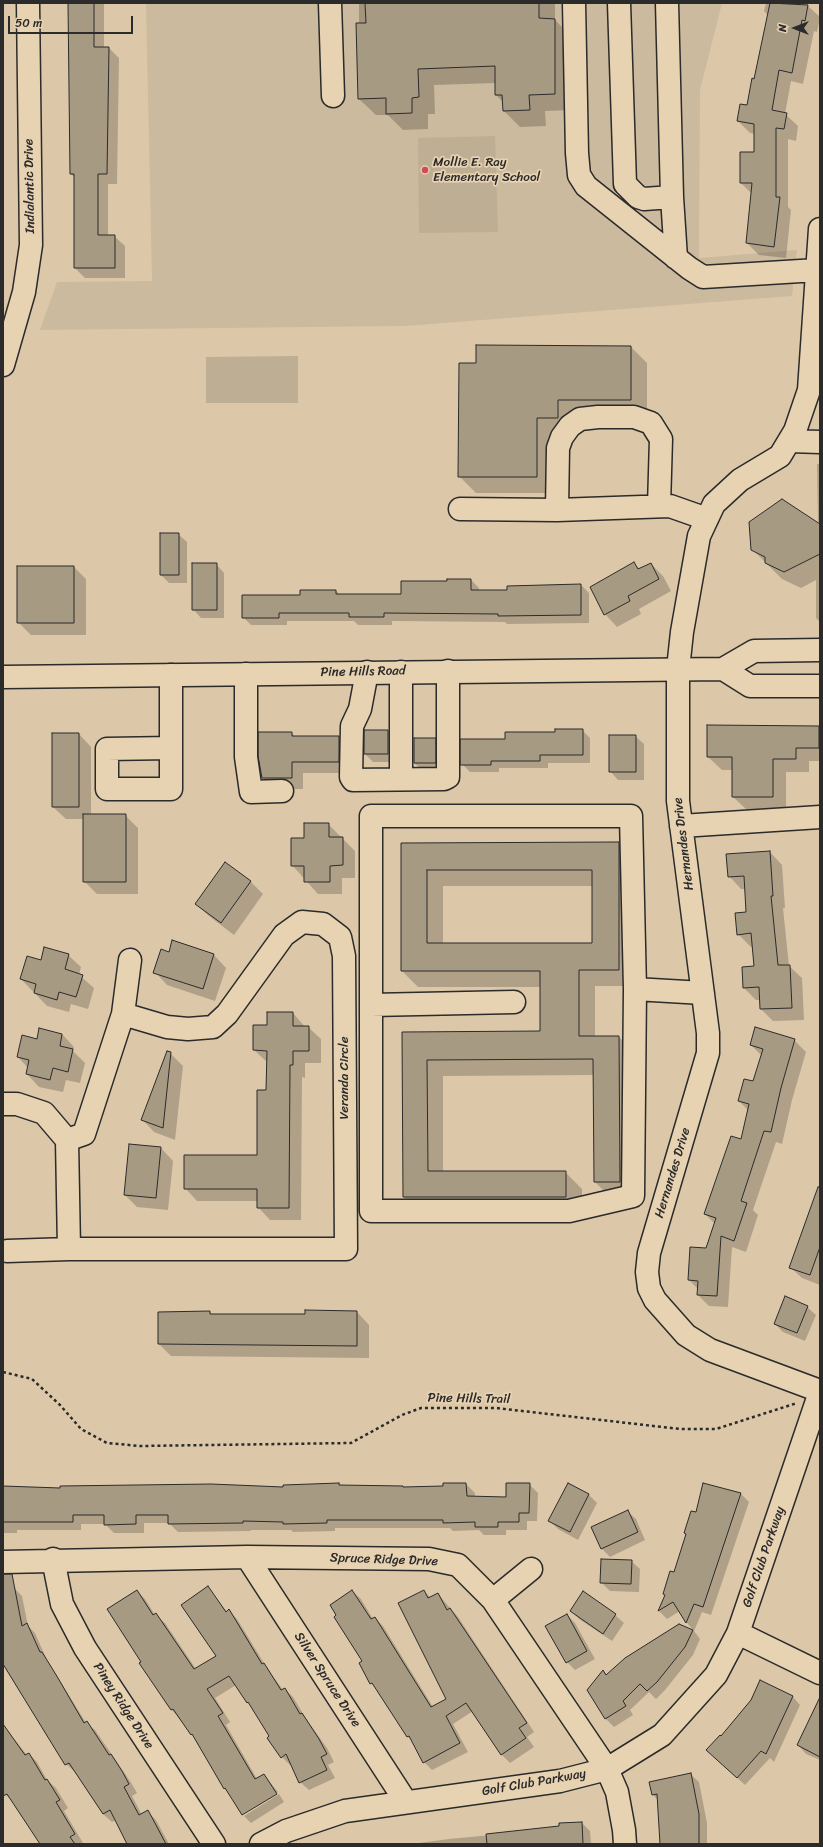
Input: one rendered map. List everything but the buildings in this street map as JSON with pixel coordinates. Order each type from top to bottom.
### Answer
[{"type":"street","name":"Indialantic Drive","points":[[3,365],[24,292],[31,245],[28,3]]},
{"type":"street","points":[[330,3],[333,96]]},
{"type":"street","points":[[574,3],[579,175],[592,191],[676,258],[703,277],[817,270]]},
{"type":"street","points":[[619,3],[625,184],[638,197],[644,199],[672,197]]},
{"type":"street","points":[[667,3],[672,197],[676,258]]},
{"type":"street","name":"Hernandes Drive","points":[[820,229],[809,390],[795,431],[780,456],[740,480],[714,504],[699,536],[682,632],[678,669],[678,801],[708,1033],[708,1053],[649,1253],[647,1272],[649,1288],[655,1300],[686,1335],[710,1350],[820,1392]]},
{"type":"street","points":[[557,510],[558,448],[562,437],[570,426],[580,419],[598,417],[634,417],[650,423],[661,439],[659,506]]},
{"type":"street","points":[[789,441],[820,442]]},
{"type":"street","points":[[460,509],[557,510],[670,506],[707,519]]},
{"type":"street","name":"Pine Hills Road","points":[[3,677],[723,668],[754,650],[820,650]]},
{"type":"street","points":[[723,668],[750,686],[820,686]]},
{"type":"street","points":[[367,672],[360,708],[352,726],[350,777],[353,780],[444,779],[448,777],[448,671]]},
{"type":"street","points":[[401,672],[401,779]]},
{"type":"street","points":[[246,674],[246,758],[251,792],[282,791]]},
{"type":"street","points":[[171,675],[171,748],[171,789],[106,789],[106,749],[171,748]]},
{"type":"street","points":[[371,816],[631,816],[635,989],[633,1196],[569,1211],[371,1211],[371,816]]},
{"type":"street","points":[[681,826],[820,818]]},
{"type":"street","name":"Veranda Circle","points":[[69,1249],[346,1249],[344,956],[340,937],[323,924],[302,922],[284,935],[227,1014],[213,1027],[188,1029],[167,1027],[123,1014]]},
{"type":"street","points":[[67,1140],[84,1134],[123,1014],[130,960]]},
{"type":"street","points":[[635,989],[703,993]]},
{"type":"street","points":[[371,1005],[514,1002]]},
{"type":"street","points":[[3,1104],[17,1104],[44,1113],[67,1140],[69,1249],[7,1251]]},
{"type":"street","name":"Golf Club Parkway","points":[[261,1844],[286,1831],[345,1811],[560,1781],[608,1769],[662,1735],[716,1675],[738,1633],[820,1392]]},
{"type":"street","name":"Spruce Ridge Drive","points":[[3,1562],[53,1559],[247,1557],[429,1559],[458,1565],[493,1600],[608,1769],[617,1792],[625,1844]]},
{"type":"street","name":"Silver Spruce Drive","points":[[247,1557],[406,1802]]},
{"type":"street","name":"Piney Ridge Drive","points":[[53,1559],[62,1604],[85,1648],[214,1844]]},
{"type":"street","points":[[493,1600],[531,1569]]},
{"type":"street","points":[[738,1633],[820,1673]]},
{"type":"path","name":"Pine Hills Trail","points":[[3,1372],[32,1379],[60,1405],[81,1429],[107,1443],[140,1446],[351,1443],[402,1415],[421,1408],[496,1408],[680,1429],[716,1429],[796,1403]]},
{"type":"shaded area","name":"Mollie E. Ray Elementary School","points":[[146,3],[722,3],[700,90],[699,258],[797,250],[792,296],[405,326],[40,330],[57,282],[152,281]]},
{"type":"shaded area","points":[[495,136],[498,232],[419,233],[418,138]]},
{"type":"shaded area","points":[[298,356],[298,403],[206,403],[206,357]]},
{"type":"place","name":"Mollie E. Ray Elementary School","points":[[425,170]]}]
